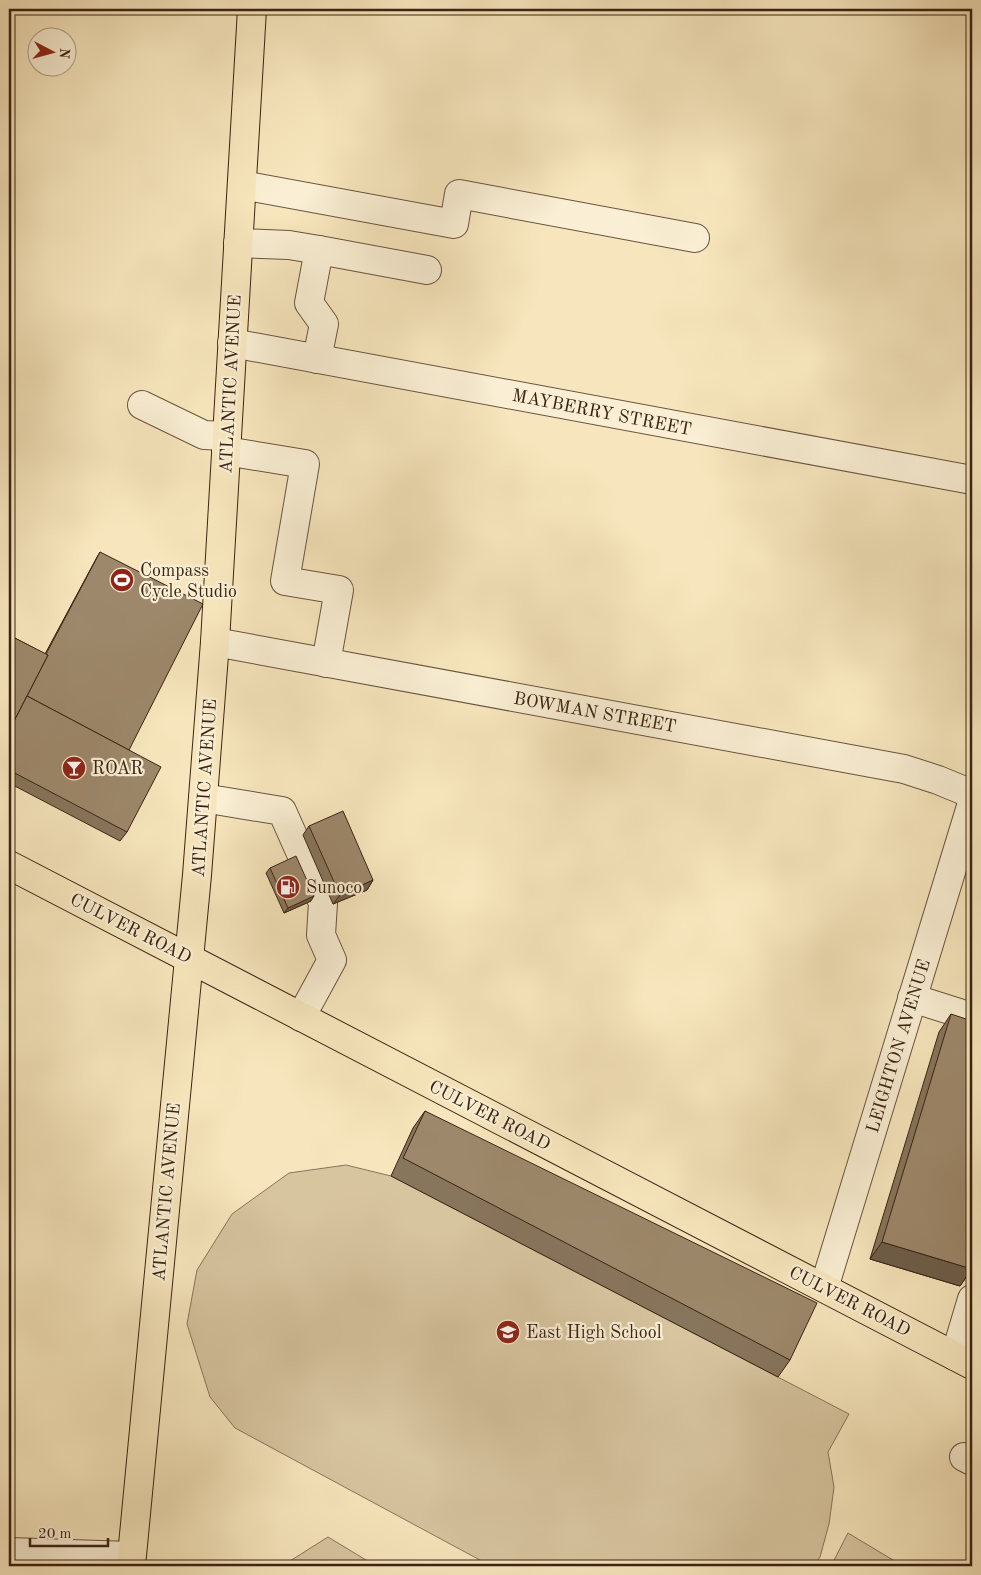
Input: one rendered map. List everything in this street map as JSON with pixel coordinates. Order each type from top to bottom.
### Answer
[{"type":"main road","name":"ATLANTIC AVENUE","points":[[131,1561],[179,1048],[190,958],[203,798],[215,642],[252,9]]},
{"type":"main road","name":"CULVER ROAD","points":[[9,865],[964,1360]]},
{"type":"street","points":[[242,185],[454,224],[460,194],[696,238]]},
{"type":"street","points":[[238,243],[289,245],[428,270]]},
{"type":"street","points":[[317,359],[324,324],[309,303],[319,250]]},
{"type":"street","name":"MAYBERRY STREET","points":[[232,343],[972,480]]},
{"type":"street","points":[[142,405],[204,435],[226,443],[305,464],[285,581],[339,590],[326,663]]},
{"type":"street","name":"BOWMAN STREET","points":[[215,642],[904,769],[972,794]]},
{"type":"street","points":[[203,798],[282,811],[322,903],[320,935],[332,960],[301,1017]]},
{"type":"street","name":"LEIGHTON AVENUE","points":[[824,1288],[972,803]]},
{"type":"street","points":[[912,998],[972,1017]]},
{"type":"street","points":[[964,1360],[972,1299]]},
{"type":"street","points":[[9,1552],[131,1561]]},
{"type":"shaded area","name":"East High School","points":[[346,1165],[391,1176],[849,1414],[828,1452],[834,1487],[829,1524],[820,1557],[814,1566],[491,1566],[235,1428],[210,1397],[187,1324],[197,1270],[232,1214],[289,1173]]},
{"type":"shaded area","points":[[848,1533],[903,1566],[831,1566]]},
{"type":"shaded area","points":[[328,1537],[376,1566],[282,1566]]},
{"type":"building","points":[[100,552],[203,604],[129,750],[27,696],[48,655],[46,654]]},
{"type":"building","points":[[9,635],[48,655],[9,731]]},
{"type":"building","name":"ROAR","points":[[27,696],[161,767],[127,832],[9,770],[9,731]]},
{"type":"building","points":[[343,811],[373,880],[340,895],[309,826]]},
{"type":"building","points":[[296,856],[314,896],[288,908],[270,868]]},
{"type":"building","points":[[951,1014],[972,1021],[972,1269],[882,1242]]},
{"type":"building","points":[[425,1111],[817,1303],[790,1360],[403,1158]]},
{"type":"place","name":"Compass Cycle Studio","points":[[122,580]]},
{"type":"place","name":"ROAR","points":[[74,768]]},
{"type":"place","name":"Sunoco","points":[[288,887]]},
{"type":"place","name":"East High School","points":[[508,1332]]}]
